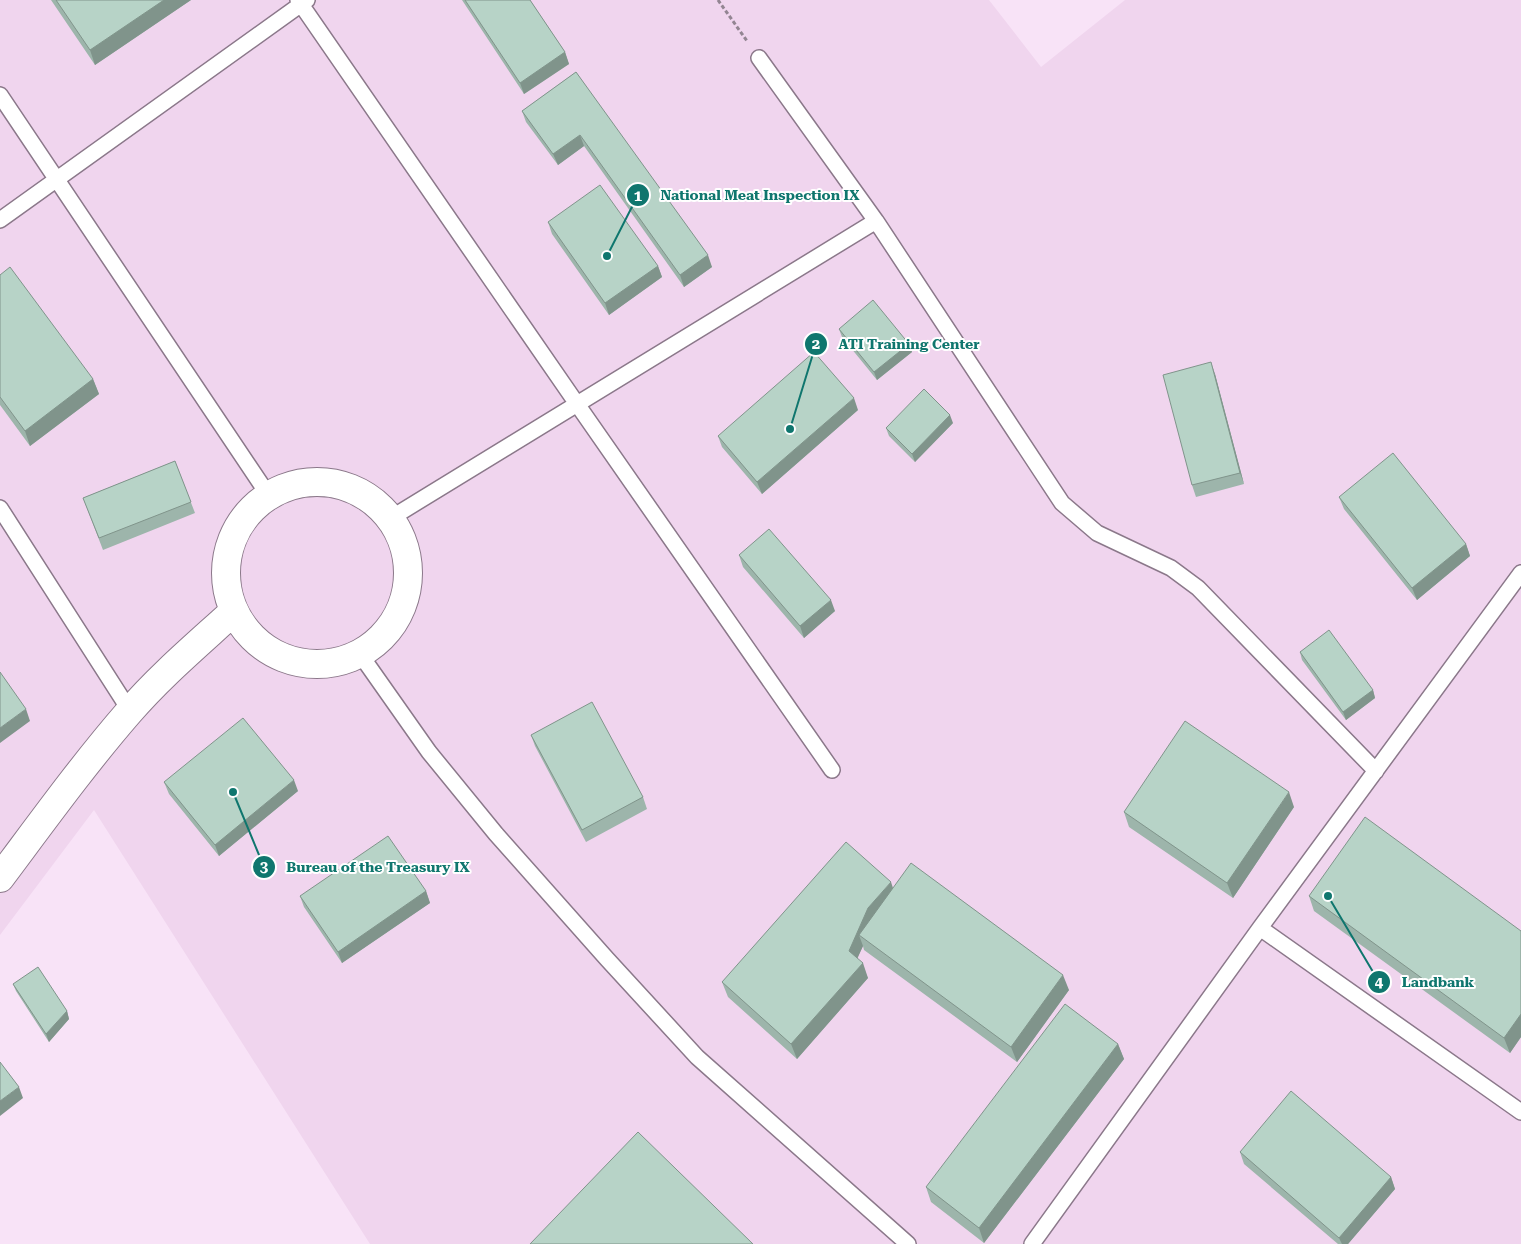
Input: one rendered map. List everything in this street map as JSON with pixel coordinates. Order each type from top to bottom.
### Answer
[{"type":"street","points":[[300,483],[334,483],[366,495],[391,518],[405,546],[408,578],[402,608],[385,634],[360,654],[332,664],[302,663],[274,654],[251,636],[234,611],[227,586],[227,560],[234,535],[248,513],[269,496],[300,483]]},
{"type":"street","points":[[0,878],[70,784],[130,711],[182,658],[234,611]]},
{"type":"lane","points":[[0,220],[302,2],[577,404],[832,770]]},
{"type":"lane","points":[[759,58],[876,221],[1062,503],[1097,533],[1171,568],[1198,588],[1376,771]]},
{"type":"lane","points":[[0,95],[269,496]]},
{"type":"lane","points":[[391,518],[876,221]]},
{"type":"lane","points":[[0,508],[130,711]]},
{"type":"lane","points":[[1032,1244],[1260,928],[1521,573]]},
{"type":"lane","points":[[360,654],[429,752],[496,834],[697,1058],[908,1244]]},
{"type":"lane","points":[[1260,928],[1521,1112]]},
{"type":"path","points":[[718,0],[759,58]]},
{"type":"shaded area","points":[[0,0],[989,0],[1041,67],[1125,0],[1521,0],[1521,1244],[370,1244],[94,810],[0,935]]},
{"type":"building","points":[[56,0],[164,0],[90,50]]},
{"type":"building","points":[[465,0],[530,0],[565,52],[520,83]]},
{"type":"building","points":[[576,72],[708,255],[680,275],[580,135],[553,154],[522,111]]},
{"type":"building","points":[[600,185],[658,266],[605,303],[548,222]]},
{"type":"building","points":[[10,267],[93,379],[25,431],[0,397],[0,275]]},
{"type":"building","points":[[873,300],[909,344],[874,372],[839,329]]},
{"type":"building","points":[[814,352],[854,398],[757,482],[718,436]]},
{"type":"building","points":[[1211,362],[1240,473],[1192,485],[1163,375]]},
{"type":"building","points":[[924,389],[950,415],[912,454],[886,428]]},
{"type":"building","points":[[1393,453],[1466,544],[1412,588],[1339,497]]},
{"type":"building","points":[[175,461],[191,502],[99,538],[83,498]]},
{"type":"building","points":[[769,529],[831,600],[800,626],[739,555]]},
{"type":"building","points":[[1329,630],[1373,690],[1343,712],[1300,652]]},
{"type":"building","points":[[0,672],[26,709],[0,728]]},
{"type":"building","points":[[592,702],[643,797],[582,830],[531,735]]},
{"type":"building","points":[[243,718],[294,780],[215,845],[164,782]]},
{"type":"building","points":[[1185,721],[1289,792],[1227,883],[1124,812]]},
{"type":"building","points":[[1365,817],[1521,931],[1521,1014],[1504,1038],[1309,896]]},
{"type":"building","points":[[388,836],[426,891],[338,952],[300,896]]},
{"type":"building","points":[[846,842],[891,882],[868,908],[849,951],[863,963],[791,1044],[722,982]]},
{"type":"building","points":[[911,863],[1063,975],[1011,1047],[859,935]]},
{"type":"building","points":[[38,967],[67,1011],[46,1034],[13,984]]},
{"type":"building","points":[[1065,1004],[1118,1044],[979,1228],[926,1187]]},
{"type":"building","points":[[0,1062],[19,1087],[0,1101]]},
{"type":"building","points":[[1291,1091],[1391,1177],[1339,1238],[1240,1152]]},
{"type":"building","points":[[638,1132],[753,1244],[530,1244]]},
{"type":"place","name":"National Meat Inspection IX","points":[[607,256]]},
{"type":"place","name":"ATI Training Center","points":[[790,429]]},
{"type":"place","name":"Bureau of the Treasury IX","points":[[233,792]]},
{"type":"place","name":"Landbank","points":[[1328,896]]}]
